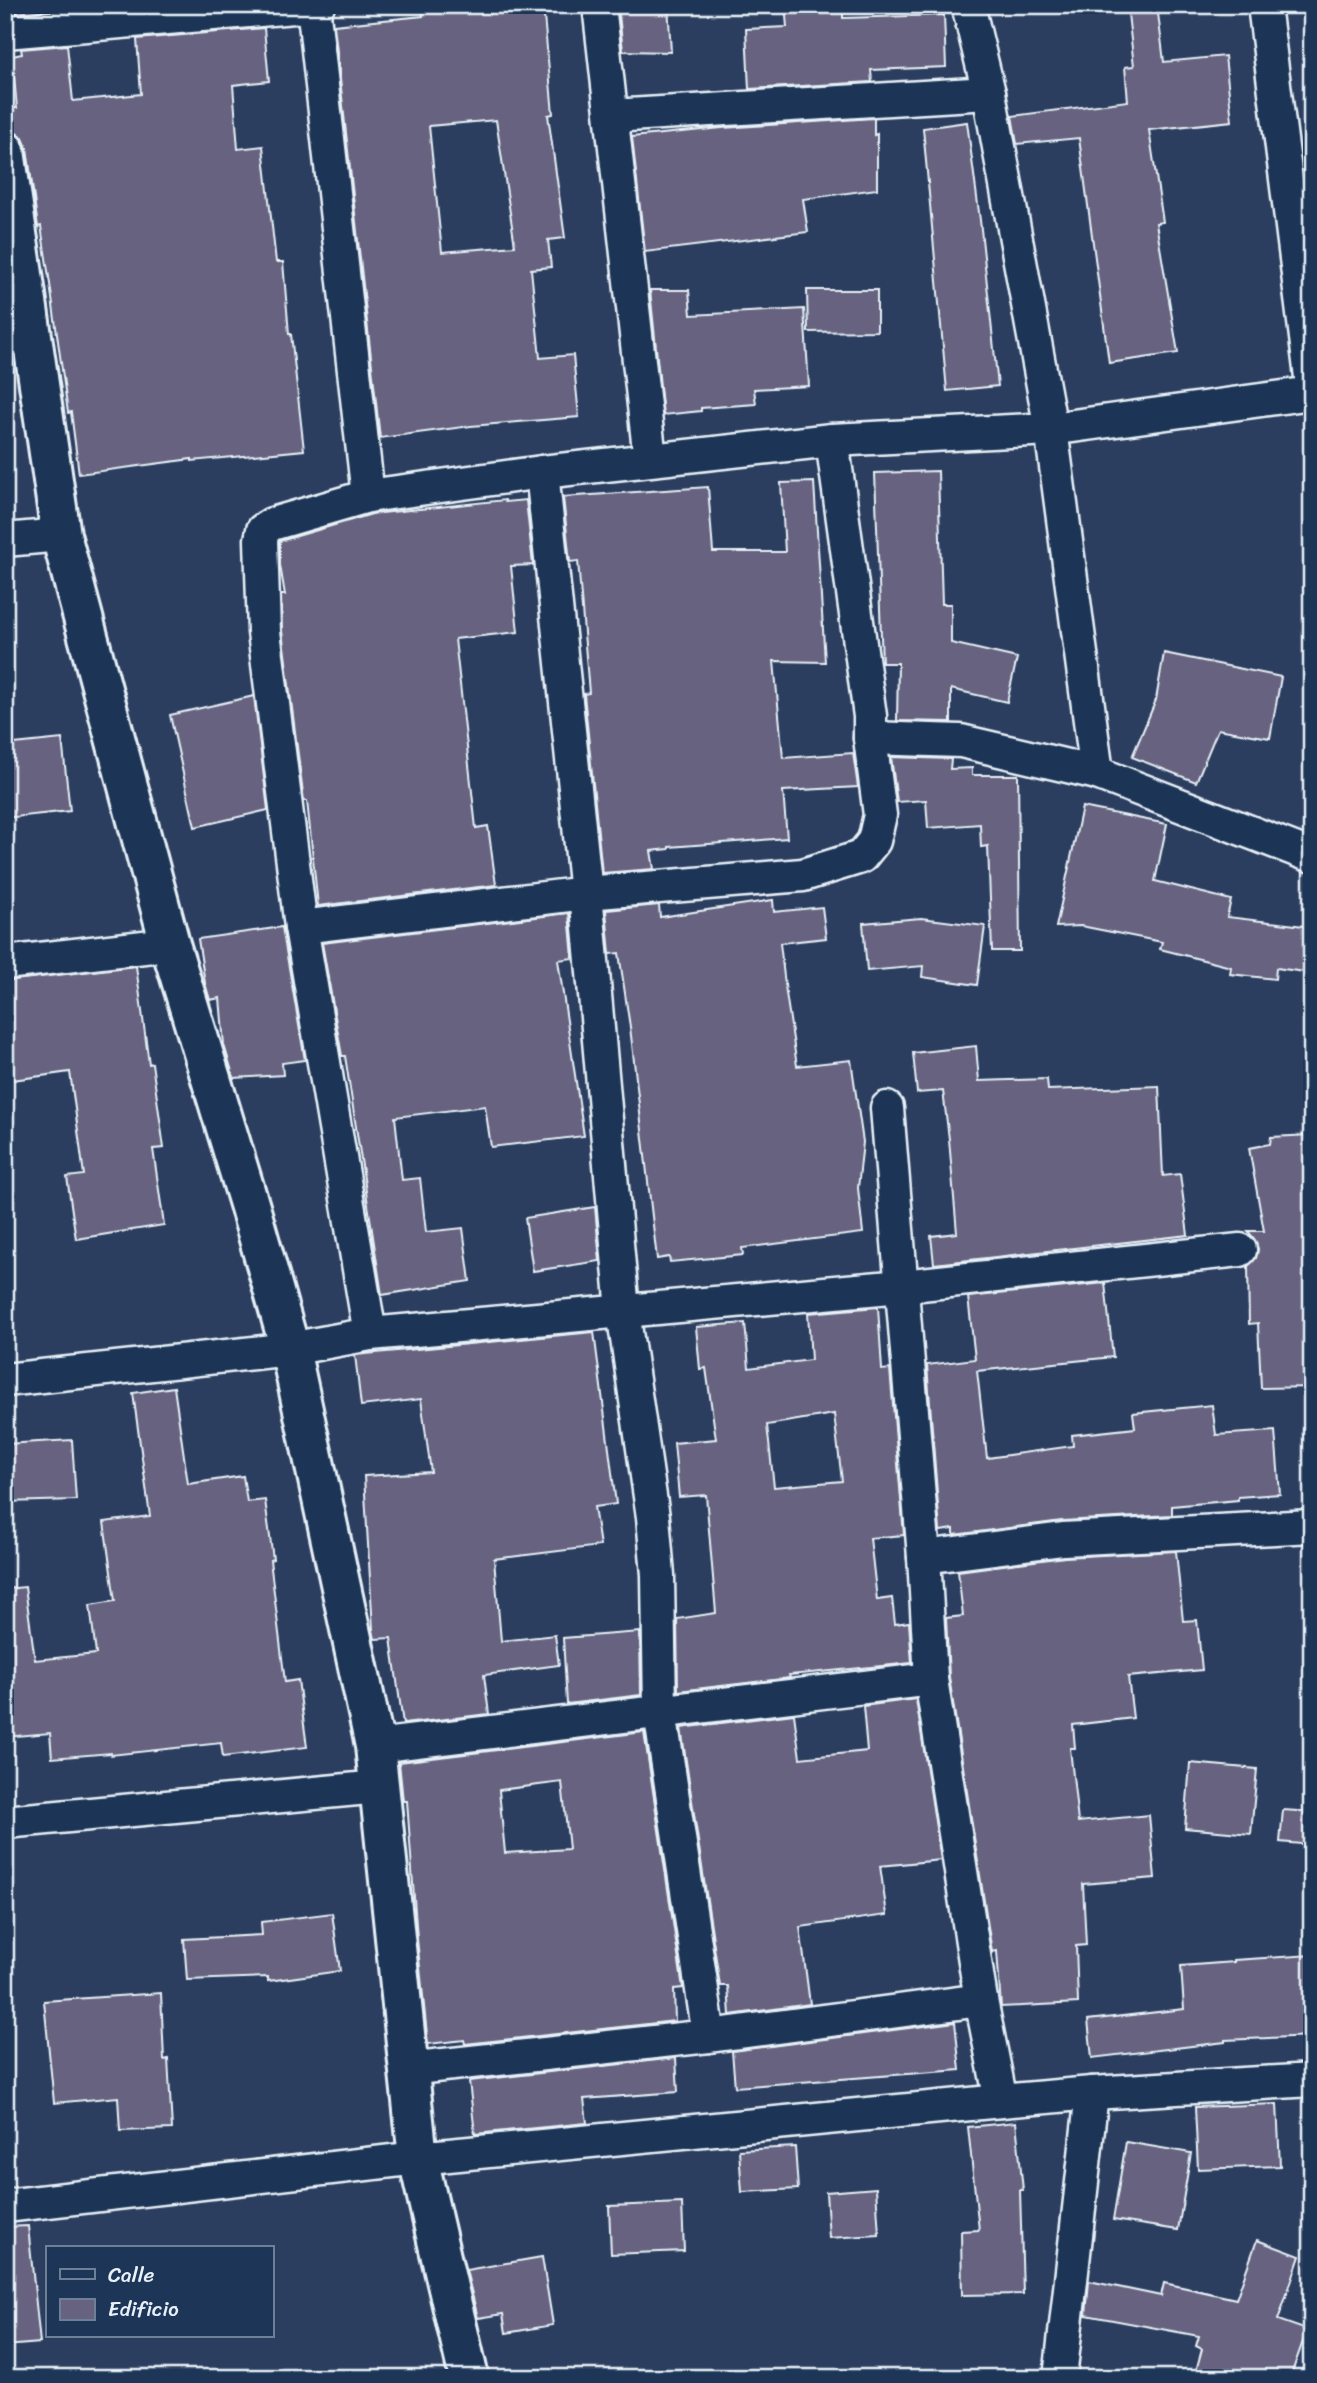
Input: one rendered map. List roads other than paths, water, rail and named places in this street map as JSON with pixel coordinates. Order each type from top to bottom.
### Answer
[{"type":"street","points":[[5,32],[315,5],[368,496]]},
{"type":"street","points":[[600,5],[650,458]]},
{"type":"street","points":[[968,5],[989,93],[1051,429],[1097,773]]},
{"type":"street","points":[[1264,5],[1312,384]]},
{"type":"street","points":[[612,116],[989,93]]},
{"type":"street","points":[[5,151],[61,535],[170,944],[290,1349],[375,1746],[418,2158],[469,2378]]},
{"type":"street","points":[[370,1334],[301,927],[264,632],[263,530],[272,524],[368,496],[542,472],[832,440],[1051,429],[1312,393]]},
{"type":"street","points":[[301,927],[586,893],[803,875],[862,857],[874,841],[880,815],[870,738],[870,716],[832,440]]},
{"type":"street","points":[[542,472],[586,893],[623,1311],[659,1575],[660,1712],[709,2036]]},
{"type":"street","points":[[5,540],[61,535]]},
{"type":"street","points":[[870,738],[961,741],[1097,773],[1312,856]]},
{"type":"street","points":[[5,963],[170,944]]},
{"type":"street","points":[[887,1108],[924,1557],[931,1679],[981,2000],[1002,2101]]},
{"type":"street","points":[[5,1380],[290,1349],[370,1334],[902,1286],[1240,1250]]},
{"type":"street","points":[[924,1557],[1063,1539],[1312,1526]]},
{"type":"street","points":[[375,1746],[931,1679]]},
{"type":"street","points":[[5,1822],[379,1787]]},
{"type":"street","points":[[407,2069],[709,2036],[981,2000]]},
{"type":"street","points":[[5,2206],[418,2158],[1002,2101],[1312,2080]]},
{"type":"street","points":[[1060,2378],[1092,2093]]}]
